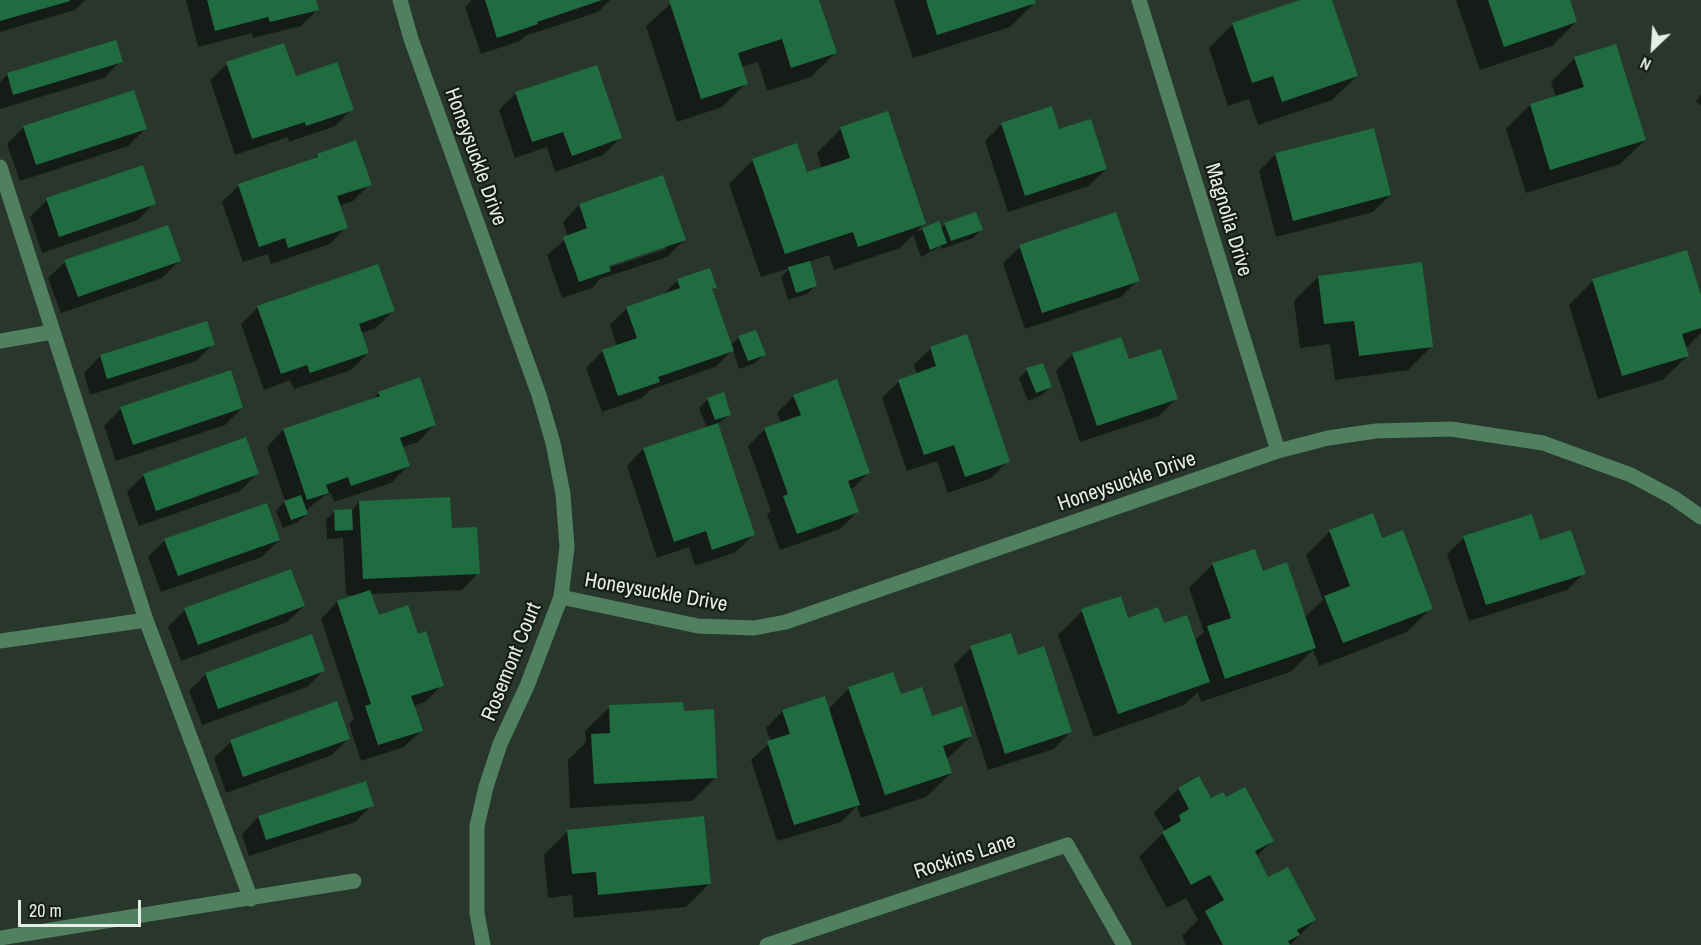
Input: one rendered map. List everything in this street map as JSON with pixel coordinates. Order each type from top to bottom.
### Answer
[{"type":"street","name":"Honeysuckle Drive","points":[[400,0],[411,39],[539,395]]},
{"type":"street","name":"Magnolia Drive","points":[[1139,0],[1278,451]]},
{"type":"street","points":[[0,167],[146,620],[251,899]]},
{"type":"street","points":[[0,341],[52,332]]},
{"type":"street","name":"Rosemont Court","points":[[483,945],[477,913],[477,826],[486,787],[500,744],[527,686],[561,597],[567,547],[563,494],[553,443],[539,395]]},
{"type":"street","name":"Honeysuckle Drive","points":[[561,597],[698,626],[754,628],[786,622],[1278,451],[1328,438],[1376,431],[1451,429],[1496,434],[1543,443],[1632,475],[1674,498],[1701,517]]},
{"type":"street","points":[[0,641],[146,620]]},
{"type":"street","name":"Rockins Lane","points":[[766,945],[1067,845],[1124,945]]},
{"type":"street","points":[[0,938],[354,881]]},
{"type":"building","points":[[0,0],[70,0],[70,1],[0,21]]},
{"type":"building","points":[[207,0],[316,0],[319,10],[270,22],[268,17],[215,31]]},
{"type":"building","points":[[485,0],[602,0],[497,38]]},
{"type":"building","points":[[669,0],[819,0],[837,53],[791,68],[782,39],[738,53],[748,84],[701,99]]},
{"type":"building","points":[[926,0],[1035,0],[1036,3],[937,35]]},
{"type":"building","points":[[1300,0],[1332,0],[1358,76],[1282,102],[1273,76],[1252,83],[1232,23]]},
{"type":"building","points":[[1488,0],[1570,0],[1577,22],[1504,47]]},
{"type":"building","points":[[116,40],[123,62],[13,95],[7,73]]},
{"type":"building","points":[[284,43],[296,76],[337,62],[354,110],[306,126],[305,122],[252,139],[226,62]]},
{"type":"building","points":[[1616,44],[1646,140],[1550,170],[1530,104],[1584,87],[1574,57]]},
{"type":"building","points":[[597,65],[622,138],[572,156],[563,132],[532,142],[515,92]]},
{"type":"building","points":[[134,90],[147,129],[36,165],[23,126]]},
{"type":"building","points":[[1052,106],[1059,129],[1091,119],[1107,169],[1025,196],[1001,123]]},
{"type":"building","points":[[888,111],[926,224],[858,247],[853,232],[785,254],[752,159],[797,143],[807,172],[850,158],[840,127]]},
{"type":"building","points":[[1374,128],[1391,195],[1293,221],[1275,153]]},
{"type":"building","points":[[356,140],[372,185],[337,196],[348,228],[288,248],[285,238],[259,247],[238,184],[318,157],[317,154]]},
{"type":"building","points":[[143,165],[156,204],[59,237],[46,198]]},
{"type":"building","points":[[663,175],[686,240],[609,266],[611,271],[579,282],[563,237],[587,228],[579,204]]},
{"type":"building","points":[[976,212],[983,230],[951,241],[944,223]]},
{"type":"building","points":[[1116,212],[1140,281],[1042,313],[1019,245]]},
{"type":"building","points":[[939,221],[947,243],[930,250],[922,228]]},
{"type":"building","points":[[168,225],[181,261],[78,297],[64,260]]},
{"type":"building","points":[[1687,250],[1701,295],[1701,328],[1682,334],[1689,356],[1622,376],[1592,279]]},
{"type":"building","points":[[810,261],[817,286],[796,293],[788,267]]},
{"type":"building","points":[[1422,262],[1433,347],[1359,356],[1354,321],[1324,324],[1318,276]]},
{"type":"building","points":[[378,264],[395,311],[359,324],[369,353],[310,373],[307,365],[281,374],[257,306]]},
{"type":"building","points":[[710,268],[717,288],[712,289],[734,351],[658,377],[660,382],[618,396],[602,350],[637,338],[626,307],[680,288],[677,279]]},
{"type":"building","points":[[207,321],[215,345],[107,379],[100,355]]},
{"type":"building","points":[[756,330],[766,355],[748,361],[738,336]]},
{"type":"building","points":[[967,334],[1010,462],[965,477],[954,445],[924,455],[898,380],[936,366],[930,347]]},
{"type":"building","points":[[1121,337],[1129,359],[1161,349],[1178,399],[1097,426],[1072,353]]},
{"type":"building","points":[[1043,363],[1052,387],[1036,393],[1026,368]]},
{"type":"building","points":[[231,370],[243,408],[133,445],[120,407]]},
{"type":"building","points":[[420,377],[436,425],[400,438],[410,466],[351,486],[348,477],[326,485],[329,493],[307,500],[283,429],[380,396],[378,392]]},
{"type":"building","points":[[837,379],[870,473],[848,481],[859,512],[797,534],[783,496],[788,494],[764,428],[801,415],[793,395]]},
{"type":"building","points":[[724,392],[731,415],[715,420],[707,398]]},
{"type":"building","points":[[718,423],[755,535],[712,550],[706,531],[674,542],[643,448]]},
{"type":"building","points":[[246,437],[259,474],[156,511],[143,474]]},
{"type":"building","points":[[301,495],[308,514],[291,520],[284,501]]},
{"type":"building","points":[[450,497],[452,528],[477,527],[480,574],[363,579],[359,501]]},
{"type":"building","points":[[267,503],[280,540],[178,576],[164,539]]},
{"type":"building","points":[[352,509],[353,530],[335,531],[334,510]]},
{"type":"building","points":[[1373,513],[1382,538],[1403,530],[1433,609],[1343,643],[1324,596],[1350,586],[1329,530]]},
{"type":"building","points":[[1532,514],[1540,540],[1571,530],[1586,574],[1486,605],[1463,536]]},
{"type":"building","points":[[1255,549],[1263,571],[1287,562],[1316,648],[1225,679],[1207,626],[1231,618],[1212,563]]},
{"type":"building","points":[[291,569],[305,606],[198,645],[184,608]]},
{"type":"building","points":[[370,590],[379,615],[408,605],[418,634],[426,631],[444,686],[411,696],[423,731],[378,745],[365,706],[371,704],[337,601]]},
{"type":"building","points":[[1121,596],[1128,618],[1158,607],[1164,623],[1187,615],[1210,682],[1118,714],[1081,609]]},
{"type":"building","points":[[1011,633],[1018,655],[1044,646],[1072,732],[1005,754],[970,646]]},
{"type":"building","points":[[312,634],[325,671],[218,709],[205,673]]},
{"type":"building","points":[[893,672],[901,694],[922,687],[932,716],[962,706],[972,736],[943,746],[952,773],[885,795],[848,687]]},
{"type":"building","points":[[825,696],[860,805],[794,825],[767,741],[790,734],[782,710]]},
{"type":"building","points":[[337,701],[350,739],[243,777],[230,740]]},
{"type":"building","points":[[683,702],[684,711],[714,709],[717,778],[594,784],[591,734],[610,733],[609,705]]},
{"type":"building","points":[[1199,776],[1211,798],[1223,792],[1226,797],[1245,787],[1274,841],[1255,851],[1268,877],[1288,867],[1316,920],[1297,930],[1300,935],[1288,941],[1290,945],[1223,945],[1205,911],[1224,900],[1210,875],[1191,885],[1162,832],[1181,821],[1179,815],[1189,809],[1178,788]]},
{"type":"building","points":[[366,781],[374,806],[266,840],[258,816]]},
{"type":"building","points":[[704,816],[711,884],[598,895],[596,872],[572,874],[567,830]]}]
